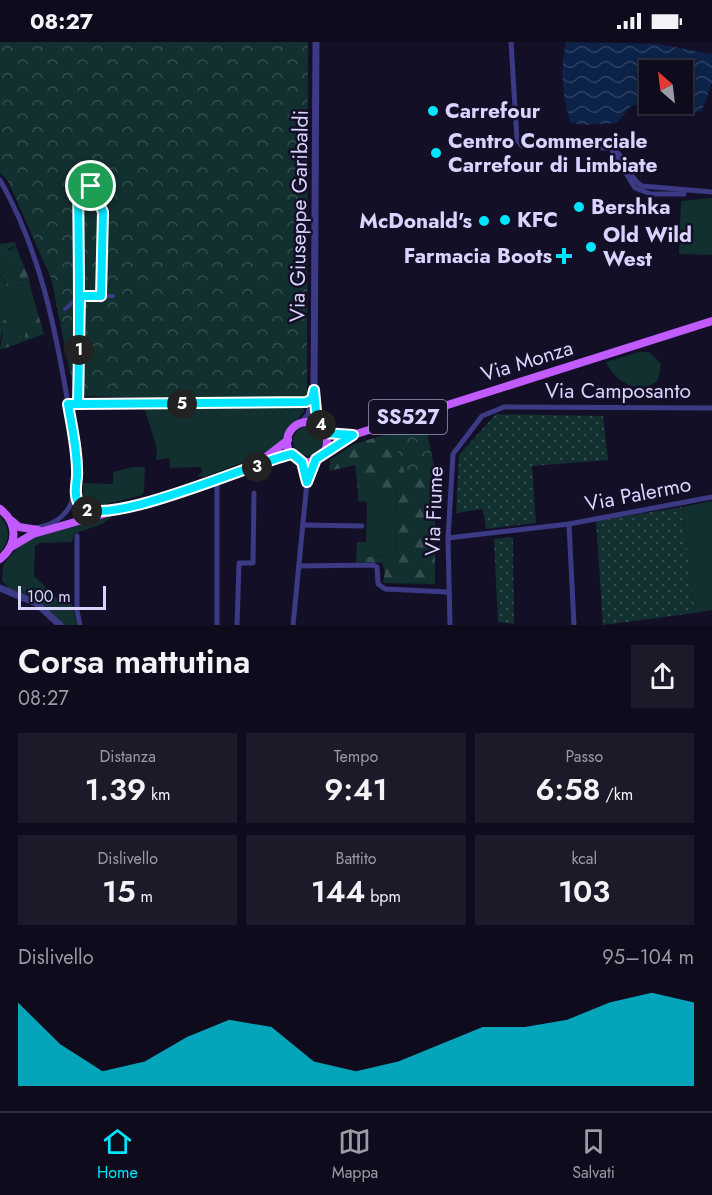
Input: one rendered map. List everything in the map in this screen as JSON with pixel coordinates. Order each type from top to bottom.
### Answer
[{"type":"main road","name":"Via Monza","points":[[324,453],[353,435],[712,321]]},
{"type":"main road","points":[[0,559],[11,547],[27,537],[51,529],[295,457],[308,462],[316,459],[324,453],[327,444],[323,431],[312,423],[300,424],[292,430],[288,440],[269,456],[234,474]]},
{"type":"main road","name":"Via Monza","points":[[323,431],[353,435]]},
{"type":"main road","points":[[288,440],[295,457]]},
{"type":"main road","points":[[0,509],[14,523],[28,529],[51,529]]},
{"type":"main road","points":[[8,516],[14,530],[11,547]]},
{"type":"street","name":"Via Giuseppe Garibaldi","points":[[300,424],[308,414],[314,390],[316,42]]},
{"type":"street","points":[[511,42],[519,144],[526,148],[611,148],[619,154],[639,184],[695,192],[712,192]]},
{"type":"street","points":[[78,177],[80,296],[78,404]]},
{"type":"street","points":[[0,180],[46,290],[68,404],[77,466],[75,491],[69,507],[56,522],[28,529]]},
{"type":"street","points":[[78,186],[91,186],[103,212],[101,298]]},
{"type":"street","points":[[64,309],[80,296],[101,298],[113,296]]},
{"type":"street","name":"Via Giuseppe Garibaldi","points":[[314,390],[323,431]]},
{"type":"street","points":[[68,404],[306,402],[312,399]]},
{"type":"street","name":"Via Camposanto","points":[[489,411],[504,407],[712,408]]},
{"type":"street","name":"Via Fiume","points":[[450,625],[448,538],[453,454],[468,433],[489,411]]},
{"type":"street","points":[[295,457],[304,467],[307,482]]},
{"type":"street","points":[[294,625],[307,482],[316,459]]},
{"type":"street","points":[[216,625],[217,479]]},
{"type":"street","points":[[75,491],[79,505],[89,512],[124,509]]},
{"type":"street","points":[[237,625],[238,564],[253,563],[254,493]]},
{"type":"street","name":"Via Palermo","points":[[448,538],[569,524],[712,496]]},
{"type":"street","name":"Via Palermo","points":[[569,524],[574,625]]},
{"type":"street","points":[[303,525],[362,526]]},
{"type":"street","points":[[76,536],[77,611],[80,625]]},
{"type":"street","points":[[299,566],[373,565],[377,567],[378,584],[385,589],[448,592]]},
{"type":"street","points":[[1,588],[36,603],[58,623]]},
{"type":"green space","points":[[0,42],[308,42],[307,400],[75,396],[51,278],[8,181],[0,173]]},
{"type":"green space","points":[[712,198],[712,255],[679,254],[681,201]]},
{"type":"green space","points":[[15,242],[16,246],[8,249],[15,259],[0,276],[0,244]]},
{"type":"green space","points":[[16,246],[30,285],[7,286],[0,277],[14,259],[6,253]]},
{"type":"green space","points":[[0,277],[7,286],[30,285],[34,300],[30,308],[24,341],[5,320],[0,341]]},
{"type":"green space","points":[[34,300],[44,334],[0,350],[3,332],[1,319],[5,320],[24,341],[30,308]]},
{"type":"green space","points":[[639,352],[649,352],[661,364],[658,380],[644,387],[636,387],[622,381],[615,376],[606,362]]},
{"type":"green space","points":[[144,407],[301,407],[305,410],[278,444],[265,454],[204,477],[197,476],[202,472],[201,467],[170,468],[169,458],[156,460],[157,449]]},
{"type":"green space","points":[[496,414],[603,416],[608,460],[532,466],[536,523],[486,529],[483,509],[456,513],[459,455]]},
{"type":"green space","points":[[425,423],[442,508],[435,511],[435,584],[383,583],[385,572],[382,563],[362,562],[363,557],[395,556],[397,486],[377,494],[358,491],[355,465],[329,471],[330,460],[354,444]]},
{"type":"green space","points":[[425,423],[436,476],[407,480],[392,433]]},
{"type":"green space","points":[[308,426],[314,427],[322,435],[322,447],[314,455],[308,456],[302,455],[294,447],[293,441],[294,435],[302,427]]},
{"type":"green space","points":[[133,467],[145,467],[142,495],[96,507],[85,504],[82,483],[113,484],[113,472]]},
{"type":"green space","points":[[397,486],[395,556],[364,557],[362,562],[356,563],[357,542],[366,542],[367,502],[358,501],[358,491],[377,494]]},
{"type":"green space","points":[[712,501],[712,610],[695,613],[682,507]]},
{"type":"green space","points":[[682,507],[695,613],[603,625],[596,521]]},
{"type":"green space","points":[[0,516],[6,525],[8,534],[4,548],[0,552]]},
{"type":"green space","points":[[113,516],[102,524],[74,534],[72,542],[40,543],[35,546],[34,576],[63,604],[72,604],[77,625],[63,625],[39,600],[9,588],[2,581],[3,565],[18,547],[35,537]]},
{"type":"green space","points":[[513,537],[514,624],[498,622],[494,539]]},
{"type":"water","points":[[566,42],[658,44],[712,54],[712,83],[702,111],[693,112],[693,60],[639,60],[639,104],[631,106],[617,123],[583,125],[570,122],[564,92],[563,62]]},
{"type":"place","name":"Carrefour","points":[[433,111]]},
{"type":"place","name":"Centro Commerciale Carrefour di Limbiate","points":[[436,153]]},
{"type":"place","name":"Bershka","points":[[579,207]]},
{"type":"place","name":"KFC","points":[[505,220]]},
{"type":"place","name":"McDonald's","points":[[484,221]]},
{"type":"place","name":"Old Wild West","points":[[591,247]]},
{"type":"place","name":"Farmacia Boots","points":[[564,256]]},
{"type":"route","points":[[91,186],[78,186],[80,296],[79,360],[78,404],[68,404],[77,466],[75,491],[79,505],[86,511],[94,513],[124,509],[257,467],[288,454],[292,454],[302,462],[307,482],[316,459],[353,435],[325,433],[316,411],[314,390],[309,402],[78,404],[80,296],[101,296],[103,212],[93,196],[91,186]]}]
